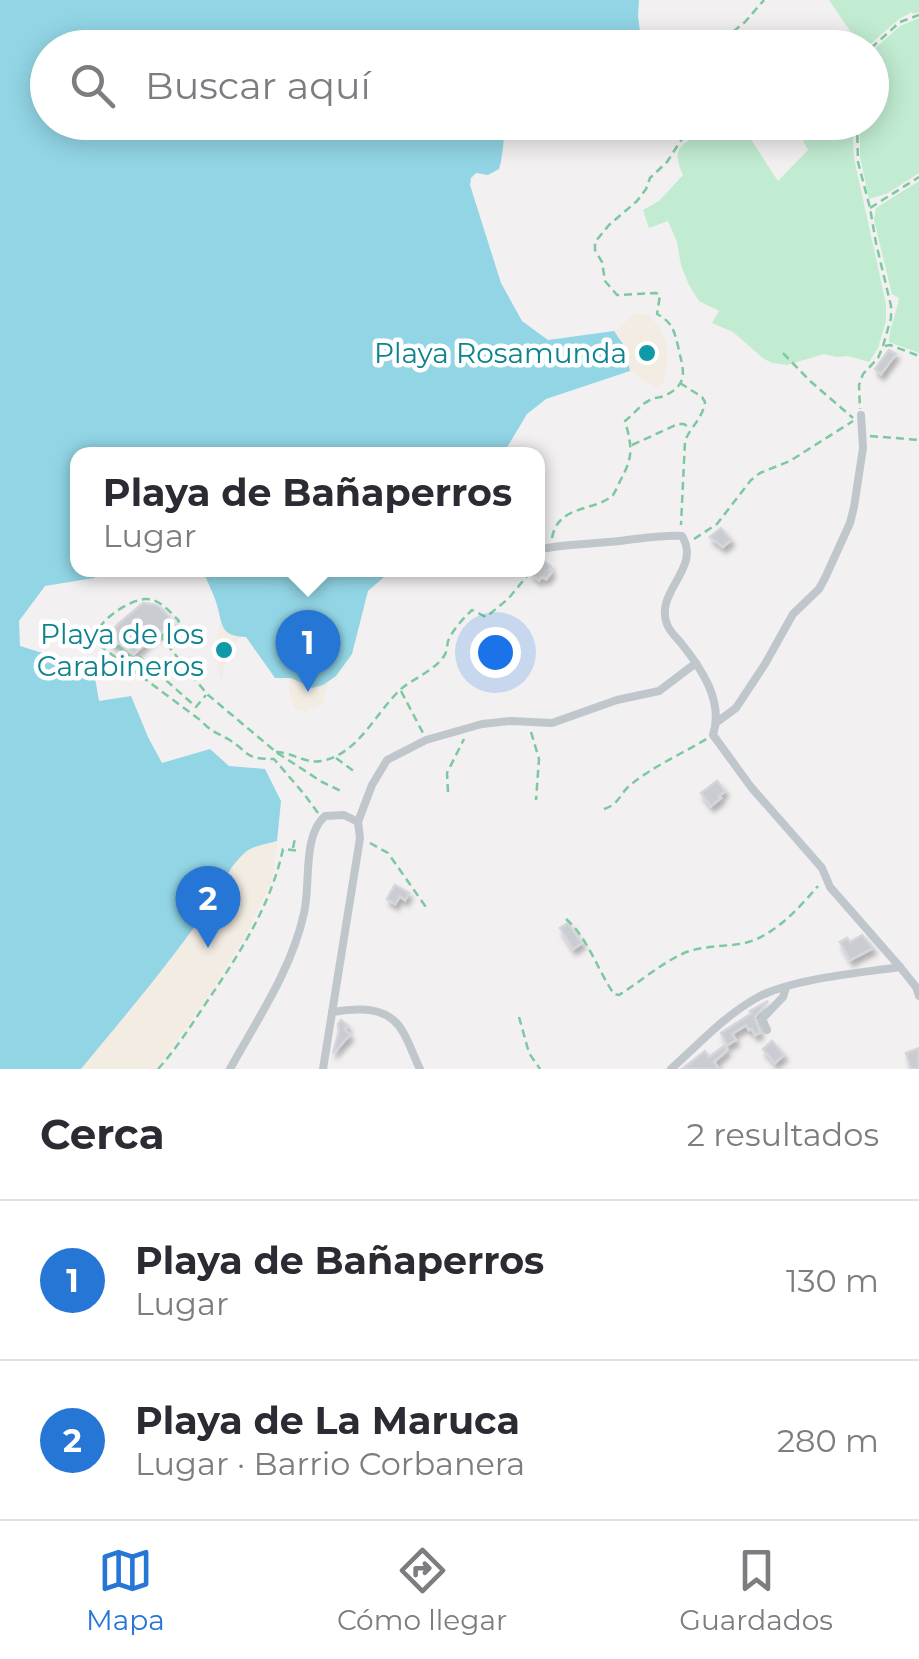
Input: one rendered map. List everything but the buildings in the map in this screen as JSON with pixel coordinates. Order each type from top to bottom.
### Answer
[{"type":"street","points":[[718,722],[736,708],[766,664],[792,614],[826,578],[850,523],[860,472],[863,436],[859,420]]},
{"type":"street","points":[[547,548],[644,536],[684,540],[687,561],[665,604],[664,615],[667,628],[696,664],[712,693],[718,722],[714,735],[751,787],[822,868],[830,887],[918,990]]},
{"type":"street","points":[[322,1069],[360,838],[358,822],[387,760],[426,740],[466,728],[511,720],[552,723],[658,691],[696,664]]},
{"type":"street","points":[[230,1069],[297,937],[304,914],[313,830],[325,816],[344,814],[358,822]]},
{"type":"street","points":[[671,1069],[720,1023],[758,997],[786,988],[900,967]]},
{"type":"street","points":[[767,1030],[762,1019],[783,997],[786,988]]},
{"type":"street","points":[[332,1012],[361,1007],[390,1018],[402,1030],[420,1069]]},
{"type":"street","points":[[684,1057],[692,1069]]},
{"type":"path","points":[[735,30],[764,0]]},
{"type":"path","points":[[889,32],[900,22],[919,15]]},
{"type":"path","points":[[545,551],[554,528],[570,513],[614,494],[632,456],[624,421],[651,399],[677,389],[680,383],[685,366],[673,326],[657,314],[660,296],[617,296],[605,280],[595,242],[608,225],[636,202],[681,140]]},
{"type":"path","points":[[857,140],[858,162],[891,306],[883,346],[859,386],[859,420]]},
{"type":"path","points":[[870,208],[919,177]]},
{"type":"path","points":[[883,346],[919,356]]},
{"type":"path","points":[[783,353],[810,382],[859,420]]},
{"type":"path","points":[[680,383],[706,402],[685,440],[684,540],[712,529],[760,473],[790,461],[859,420]]},
{"type":"path","points":[[631,445],[678,424],[690,429]]},
{"type":"path","points":[[863,436],[919,440]]},
{"type":"path","points":[[276,752],[311,762],[325,761],[354,743],[400,690],[445,655],[449,638],[472,610],[486,617],[508,600],[526,577]]},
{"type":"path","points":[[320,820],[314,806],[274,759],[252,759],[99,645],[104,622],[138,600],[164,606],[179,621],[161,637],[207,694],[276,752],[344,792]]},
{"type":"path","points":[[117,646],[136,662],[140,658],[196,708],[207,694]]},
{"type":"path","points":[[400,690],[426,740]]},
{"type":"path","points":[[448,792],[447,773],[466,728]]},
{"type":"path","points":[[604,809],[613,806],[643,776],[714,735]]},
{"type":"path","points":[[534,741],[539,758],[536,800]]},
{"type":"path","points":[[274,759],[276,752]]},
{"type":"path","points":[[334,756],[355,772]]},
{"type":"path","points":[[293,850],[295,838]]},
{"type":"path","points":[[360,838],[388,853],[428,910]]},
{"type":"path","points":[[158,1069],[254,926],[271,891],[282,849],[300,851],[301,845],[311,845]]},
{"type":"path","points":[[566,919],[611,991],[619,995],[685,953],[759,938],[786,918],[826,878]]},
{"type":"path","points":[[519,1016],[529,1053],[540,1069]]},
{"type":"green space","points":[[829,0],[919,0],[919,12],[899,19],[886,30],[849,30]]},
{"type":"green space","points":[[919,18],[919,173],[888,193],[869,199],[860,140],[889,140],[889,36]]},
{"type":"green space","points":[[689,140],[751,140],[778,181],[808,150],[803,140],[853,140],[886,304],[886,321],[869,362],[824,354],[787,365],[764,359],[733,332],[712,323],[719,311],[699,301],[689,285],[668,221],[649,228],[643,210],[659,201],[683,175],[678,152]]},
{"type":"green space","points":[[919,181],[919,353],[889,342],[899,298],[892,294],[874,220],[876,208]]},
{"type":"sand","name":"Playa Rosamunda","points":[[636,313],[649,315],[667,347],[663,383],[654,388],[630,371],[625,347],[614,331]]},
{"type":"sand","name":"Playa de los Carabineros","points":[[220,623],[225,631],[240,637],[225,662],[221,682],[217,652]]},
{"type":"sand","points":[[291,678],[312,688],[328,682],[323,703],[306,712],[297,710],[290,695]]},
{"type":"sand","points":[[277,842],[273,878],[247,933],[164,1059],[154,1069],[81,1069],[177,950],[241,857],[254,847]]},
{"type":"water","points":[[0,0],[639,0],[640,30],[30,30],[30,140],[504,140],[499,169],[488,175],[476,173],[470,185],[501,283],[522,321],[548,340],[614,331],[625,347],[630,371],[546,399],[527,414],[507,447],[70,447],[70,577],[94,577],[45,586],[19,621],[20,646],[72,662],[95,678],[99,701],[131,696],[162,763],[210,749],[229,766],[265,769],[281,801],[277,841],[250,849],[235,863],[177,950],[81,1069],[0,1069]]},
{"type":"water","points":[[206,577],[384,577],[368,591],[352,654],[336,676],[312,688],[291,678],[275,678],[246,637],[227,632]]},
{"type":"place","name":"Playa Rosamunda","points":[[647,353]]},
{"type":"place","name":"Playa de los Carabineros","points":[[224,650]]},
{"type":"place","name":"Playa de Bañaperros","points":[[308,692]]},
{"type":"place","name":"Playa de La Maruca","points":[[208,948]]}]
